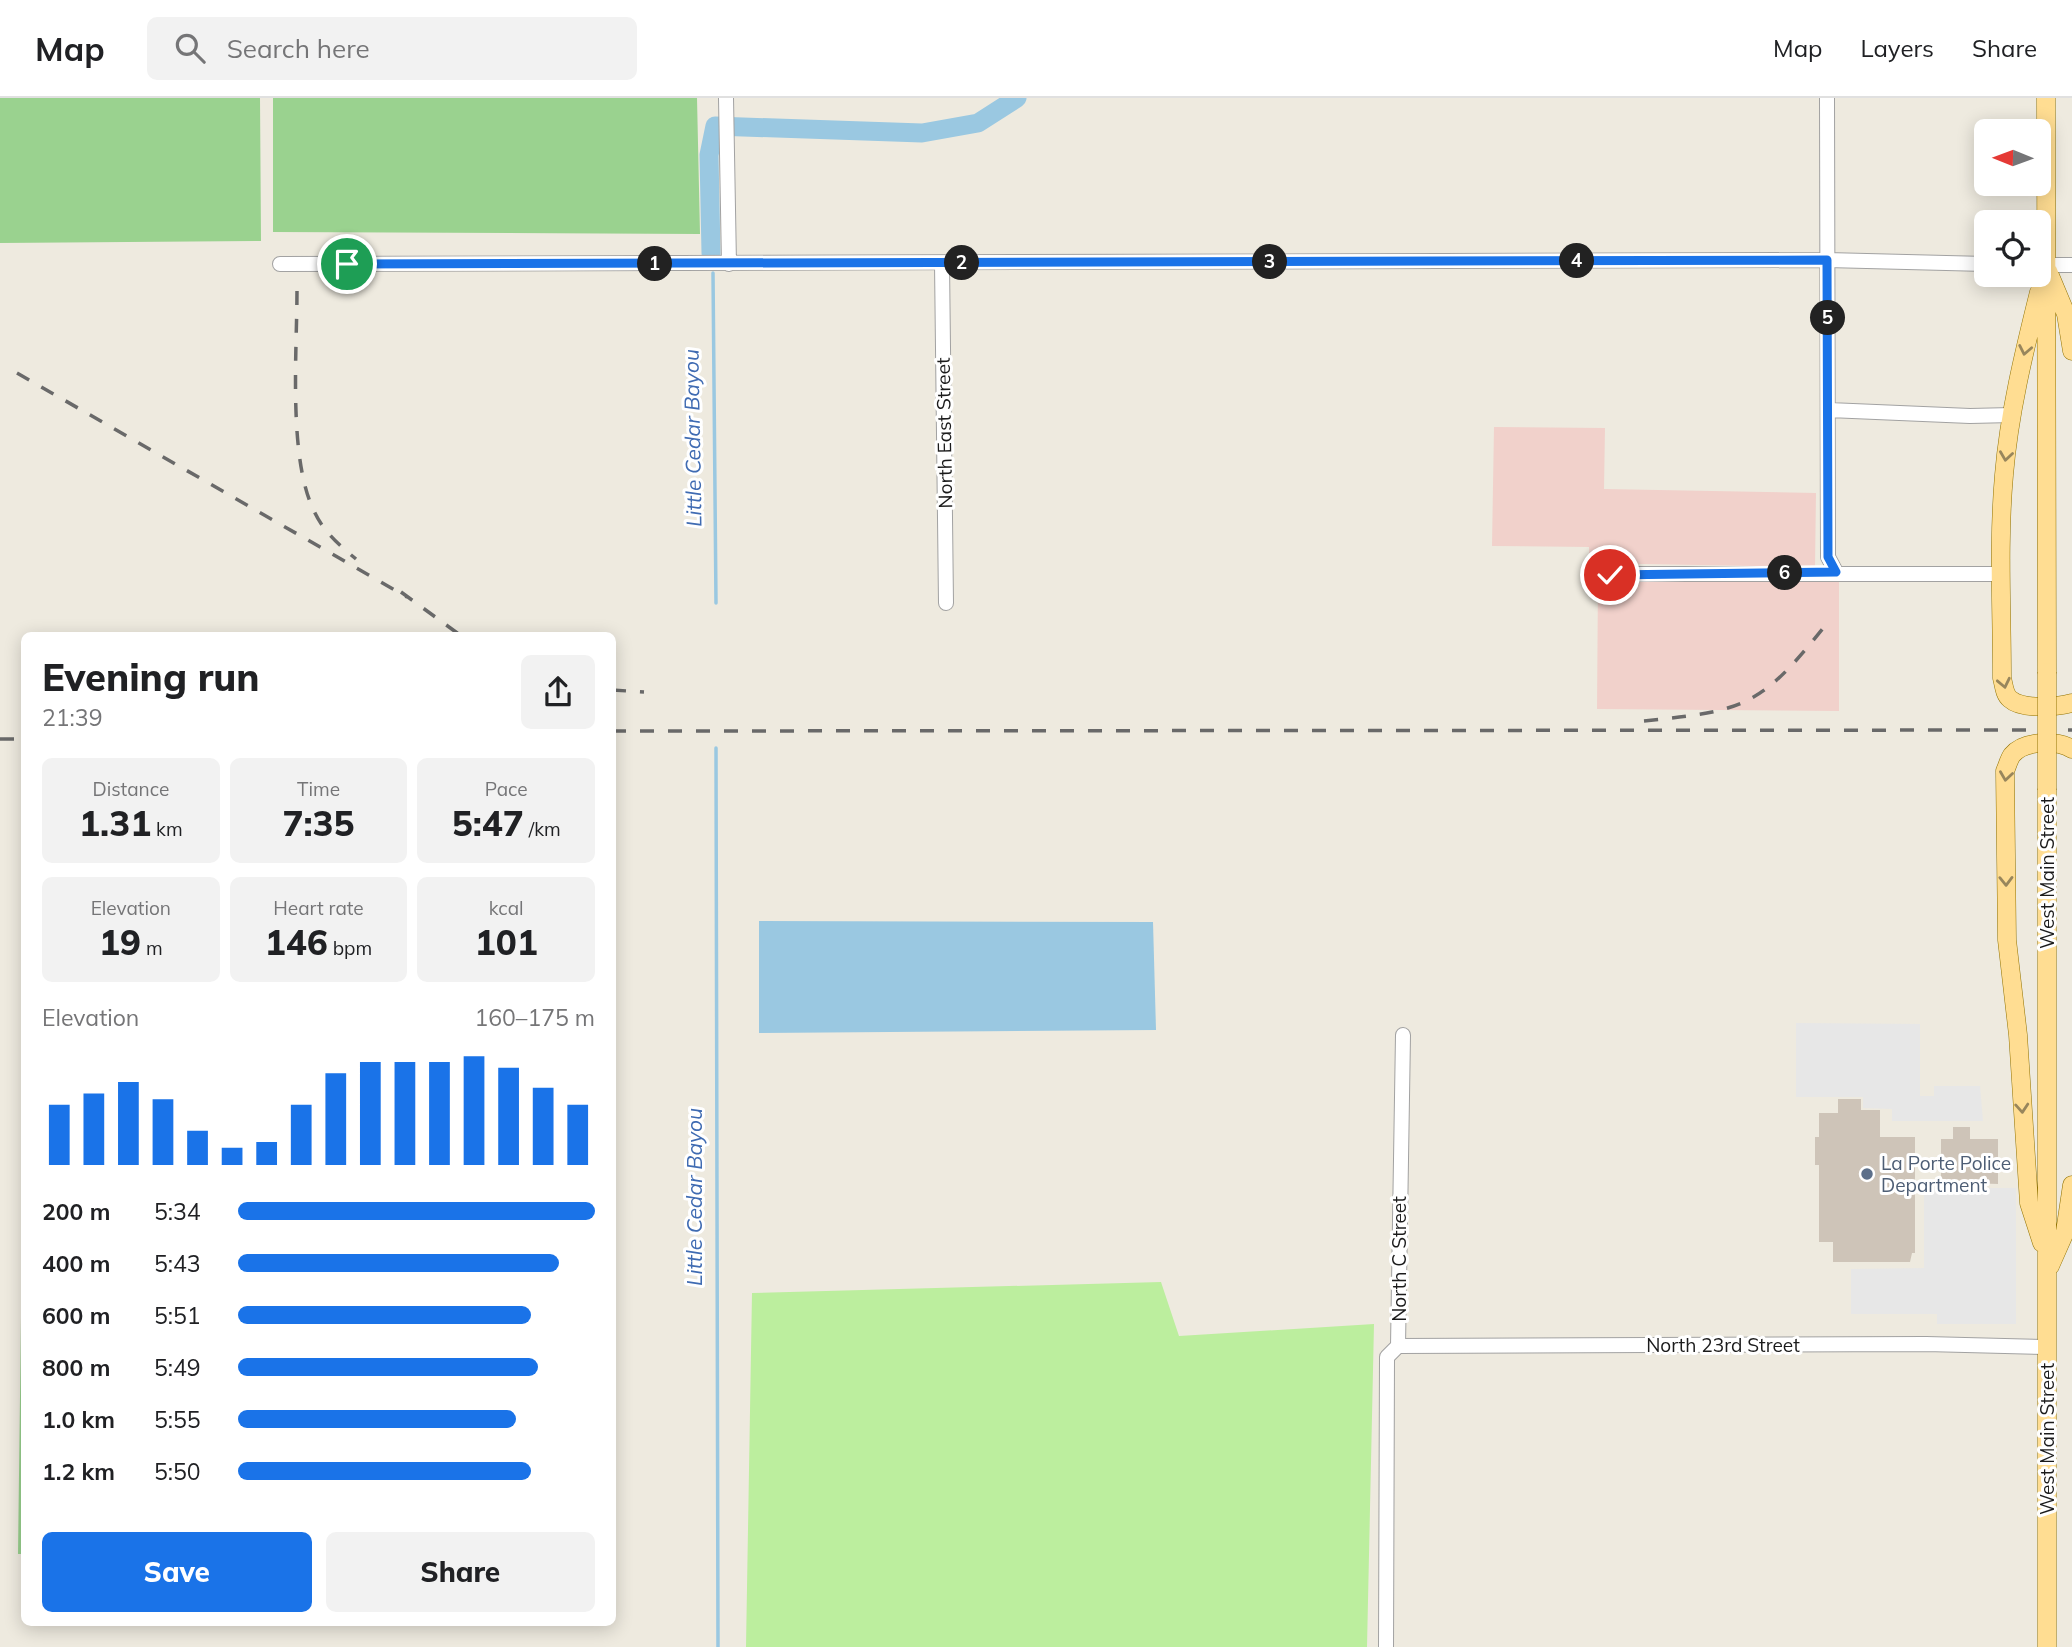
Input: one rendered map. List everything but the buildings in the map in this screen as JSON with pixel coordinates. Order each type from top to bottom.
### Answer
[{"type":"main road","name":"West Main Street","points":[[2043,210],[2046,98]]},
{"type":"main road","points":[[2051,283],[2066,314],[2072,351]]},
{"type":"main road","points":[[2037,287],[2012,415],[2004,474],[2000,574],[2002,678],[2010,699],[2026,706],[2072,703]]},
{"type":"main road","name":"West Main Street","points":[[2042,287],[2048,790],[2048,1647]]},
{"type":"main road","points":[[2047,1267],[2029,1203],[2026,1171],[2018,1035],[2007,940],[2005,771],[2012,755],[2027,746],[2044,743],[2066,745],[2072,749]]},
{"type":"main road","points":[[2047,1267],[2065,1233],[2072,1185]]},
{"type":"street","points":[[726,98],[729,264]]},
{"type":"street","points":[[1827,98],[1828,557],[1836,572]]},
{"type":"street","points":[[281,264],[1827,260],[1974,264]]},
{"type":"street","name":"North East Street","points":[[942,263],[946,603]]},
{"type":"street","points":[[2051,265],[2072,265]]},
{"type":"street","points":[[1829,410],[1970,416],[2012,415]]},
{"type":"street","points":[[1610,575],[1836,572],[2000,574]]},
{"type":"street","name":"North C Street","points":[[1386,1647],[1387,1357],[1398,1346],[1403,1035]]},
{"type":"street","name":"North 23rd Street","points":[[1398,1346],[1926,1344],[2047,1347]]},
{"type":"shaded area","points":[[1494,427],[1605,428],[1604,489],[1816,493],[1815,567],[1589,563],[1589,547],[1492,546]]},
{"type":"shaded area","points":[[1598,579],[1839,581],[1839,711],[1597,709]]},
{"type":"shaded area","points":[[1796,1023],[1920,1024],[1920,1096],[1934,1096],[1934,1086],[1980,1086],[1983,1121],[1892,1121],[1892,1109],[1863,1108],[1863,1097],[1796,1097]]},
{"type":"shaded area","points":[[1924,1188],[2016,1188],[2016,1324],[1937,1324],[1937,1314],[1851,1314],[1851,1269],[1924,1268]]},
{"type":"green space","points":[[0,98],[260,98],[261,241],[0,243]]},
{"type":"green space","points":[[273,98],[697,98],[700,234],[273,232]]},
{"type":"green space","points":[[1161,1282],[1179,1336],[1374,1324],[1367,1647],[746,1647],[752,1293]]},
{"type":"green space","points":[[21,1318],[21,1554],[18,1554]]},
{"type":"water","points":[[759,921],[1153,922],[1156,1030],[759,1033]]},
{"type":"waterway","name":"Little Cedar Bayou","points":[[711,253],[709,155],[715,126],[922,133],[978,123],[1017,98]]},
{"type":"waterway","name":"Little Cedar Bayou","points":[[713,273],[716,603]]},
{"type":"waterway","name":"Little Cedar Bayou","points":[[716,748],[718,1647]]},
{"type":"railway","points":[[297,291],[296,404],[300,463],[306,489],[322,525],[356,559]]},
{"type":"railway","points":[[17,373],[407,597]]},
{"type":"railway","points":[[401,592],[456,632]]},
{"type":"railway","points":[[1644,721],[1706,713],[1748,700],[1784,674],[1824,627]]},
{"type":"railway","points":[[616,690],[644,692]]},
{"type":"railway","points":[[616,731],[2072,730]]},
{"type":"railway","points":[[0,739],[21,739]]},
{"type":"place","name":"La Porte Police Department","points":[[1867,1174]]},
{"type":"route","points":[[347,264],[1827,260],[1828,557],[1836,572],[1610,575]]}]
